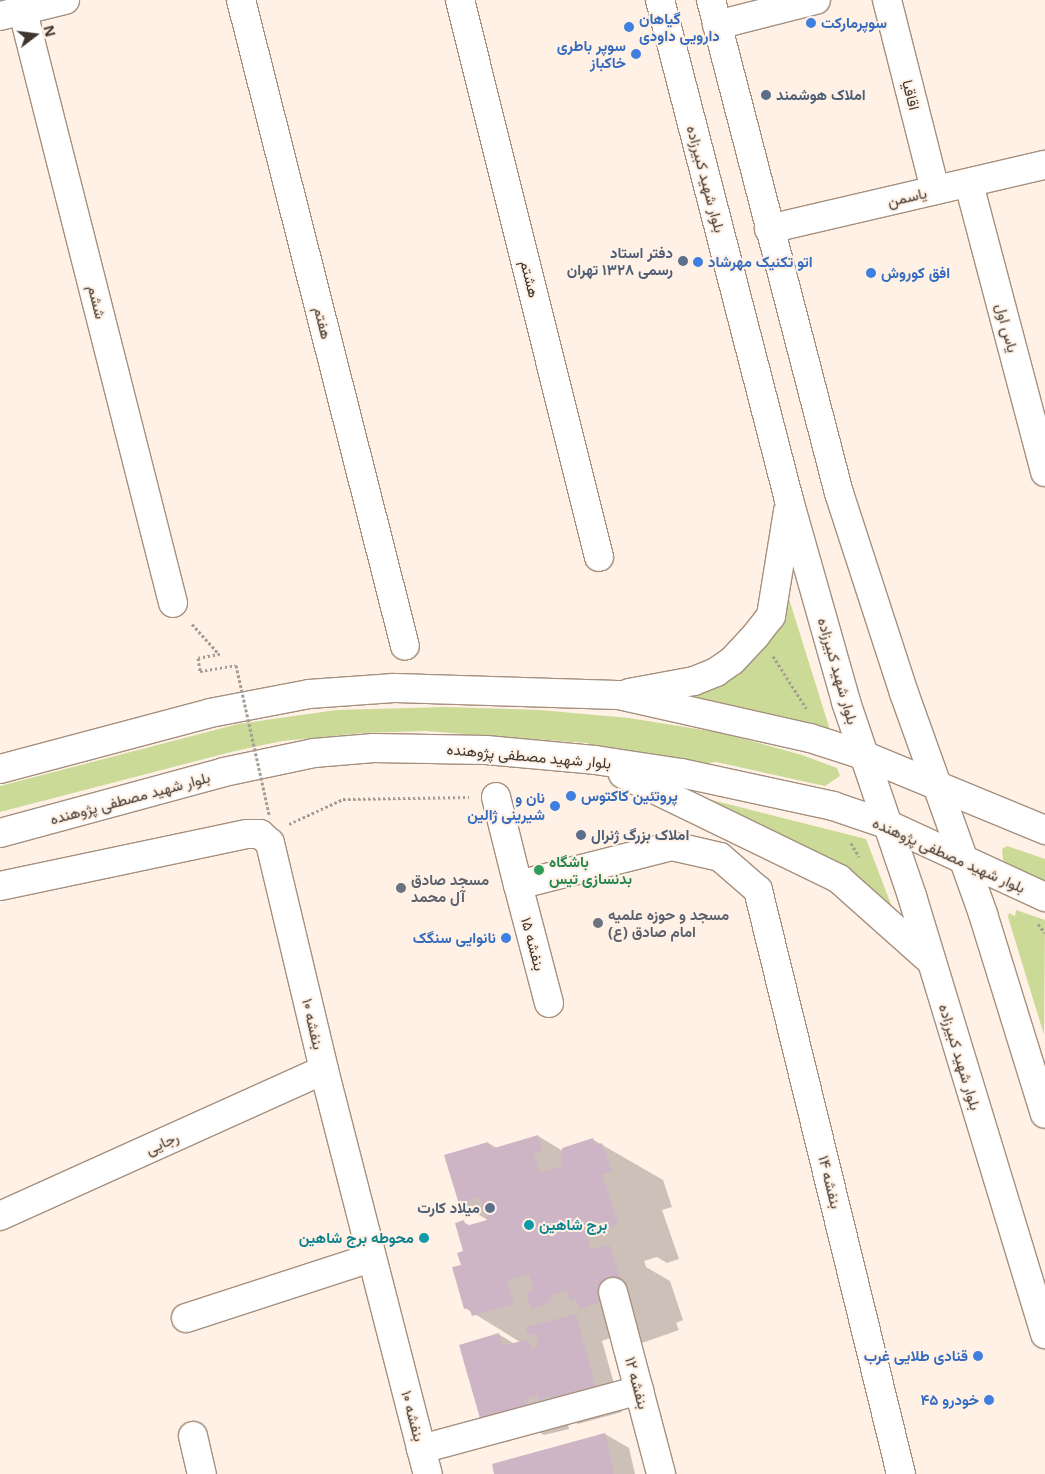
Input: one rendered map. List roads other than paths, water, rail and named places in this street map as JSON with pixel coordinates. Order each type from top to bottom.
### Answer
[{"type":"street","points":[[14,9],[65,0]]},
{"type":"street","name":"هفتم","points":[[241,0],[405,646]]},
{"type":"street","name":"هشتم","points":[[460,0],[599,557]]},
{"type":"street","name":"بلوار شهید کبیرزاده","points":[[660,0],[789,500],[863,755],[888,825],[931,961],[1045,1334]]},
{"type":"street","points":[[816,0],[714,13],[839,493],[965,862],[1045,1114]]},
{"type":"street","name":"اقاقیا","points":[[887,0],[935,190]]},
{"type":"street","name":"ششم","points":[[14,9],[173,603]]},
{"type":"street","name":"یاسمن","points":[[769,230],[1045,165]]},
{"type":"street","name":"یاس اول","points":[[969,184],[1045,472]]},
{"type":"street","points":[[619,695],[701,678],[732,661],[756,635],[771,616],[789,500]]},
{"type":"street","points":[[0,769],[210,713],[309,694],[394,688],[619,695],[810,738],[863,755],[1045,830]]},
{"type":"street","name":"بلوار شهید مصطفی پژوهنده","points":[[0,832],[224,772],[314,753],[439,748],[595,760],[681,773],[833,806],[888,825],[965,862],[1045,897]]},
{"type":"street","points":[[595,760],[839,879],[931,961]]},
{"type":"street","name":"بنفشه ۱۵","points":[[496,797],[549,1003]]},
{"type":"street","name":"بنفشه ۱۰","points":[[0,886],[260,834],[270,843],[324,1070],[424,1462]]},
{"type":"street","name":"بنفشه ۱۴","points":[[518,885],[672,846],[720,857],[758,890],[901,1474]]},
{"type":"street","name":"رجایی","points":[[0,1216],[324,1070]]},
{"type":"street","points":[[186,1318],[371,1258]]},
{"type":"street","name":"بنفشه ۱۲","points":[[613,1292],[661,1474]]},
{"type":"street","points":[[424,1462],[639,1390]]},
{"type":"street","points":[[194,1436],[202,1474]]},
{"type":"place","name":"سوپرمارکت","points":[[811,23]]},
{"type":"place","name":"گیاهان دارویی داودی","points":[[629,27]]},
{"type":"place","name":"سوپر باطری خاکباز","points":[[636,54]]},
{"type":"place","name":"املاک هوشمند","points":[[766,95]]},
{"type":"place","name":"دفتر استاد رسمی ۱۳۲۸ تهران","points":[[683,261]]},
{"type":"place","name":"اتو تکنیک مهرشاد","points":[[698,262]]},
{"type":"place","name":"افق کوروش","points":[[871,273]]},
{"type":"place","name":"پروتئین کاکتوس","points":[[571,796]]},
{"type":"place","name":"نان و شیرینی ژالین","points":[[555,806]]},
{"type":"place","name":"املاک بزرگ ژنرال","points":[[581,835]]},
{"type":"place","name":"باشگاه بدنسازی تیس","points":[[539,870]]},
{"type":"place","name":"مسجد صادق آل محمد","points":[[401,888]]},
{"type":"place","name":"مسجد و حوزه علمیه امام صادق (ع)","points":[[598,923]]},
{"type":"place","name":"نانوایی سنگک","points":[[506,938]]},
{"type":"place","name":"میلاد کارت","points":[[490,1208]]},
{"type":"place","name":"برج شاهین","points":[[529,1225]]},
{"type":"place","name":"محوطه برج شاهین","points":[[424,1238]]},
{"type":"place","name":"قنادی طلایی غرب","points":[[978,1356]]},
{"type":"place","name":"خودرو ۴۵","points":[[989,1400]]}]
